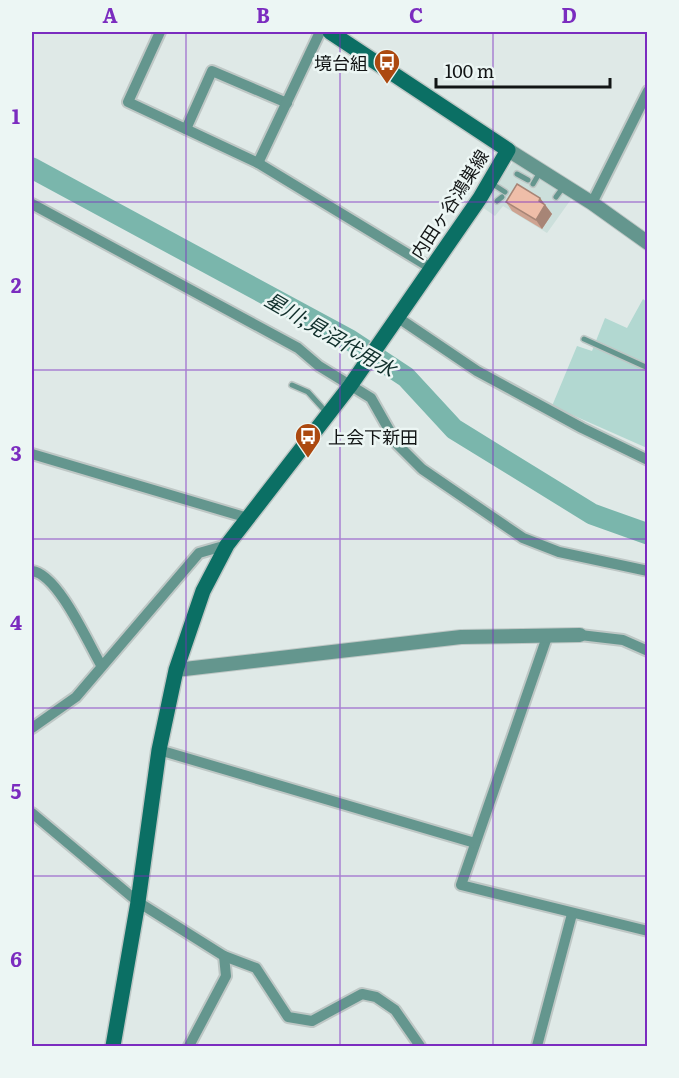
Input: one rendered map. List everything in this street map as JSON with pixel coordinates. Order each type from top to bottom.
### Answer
[{"type":"main road","name":"内田ヶ谷鴻巣線","points":[[113,1047],[138,902],[159,750],[176,670],[203,591],[227,545],[350,386],[489,182],[508,150],[330,32]]},
{"type":"street","points":[[160,32],[128,102],[258,164],[431,268]]},
{"type":"street","points":[[258,164],[320,32]]},
{"type":"street","points":[[186,129],[212,71],[287,103]]},
{"type":"street","points":[[592,203],[648,91]]},
{"type":"street","points":[[508,150],[541,171],[560,191],[592,203],[648,243]]},
{"type":"street","points":[[32,204],[298,348],[319,366],[371,398],[390,435],[410,459],[523,538],[559,552],[648,570]]},
{"type":"street","points":[[397,317],[477,371],[645,458],[648,447]]},
{"type":"street","points":[[32,454],[248,518]]},
{"type":"street","points":[[32,728],[76,697],[199,553],[227,545]]},
{"type":"street","points":[[32,571],[39,572],[58,591],[101,665]]},
{"type":"street","points":[[176,670],[460,637],[547,637],[580,634],[623,640],[648,651]]},
{"type":"street","points":[[547,637],[461,885],[648,931]]},
{"type":"street","points":[[159,750],[475,843]]},
{"type":"street","points":[[32,813],[138,902],[224,956],[256,968],[288,1017],[312,1021],[362,994],[376,997],[394,1010],[420,1047]]},
{"type":"street","points":[[537,1047],[572,914]]},
{"type":"street","points":[[189,1047],[226,976],[224,956]]},
{"type":"lane","points":[[517,174],[531,182],[541,171]]},
{"type":"lane","points":[[489,182],[501,196]]},
{"type":"lane","points":[[584,339],[648,368]]},
{"type":"lane","points":[[292,385],[308,392],[328,414]]},
{"type":"shaded area","points":[[513,162],[572,198],[547,233],[503,206],[495,216],[482,207]]},
{"type":"green space","points":[[643,299],[647,302],[647,448],[552,406],[577,346],[592,351],[605,318],[627,328]]},
{"type":"building","points":[[517,184],[540,198],[539,201],[545,205],[536,220],[506,202]]},
{"type":"waterway","name":"星川;見沼代用水","points":[[32,168],[350,340],[406,377],[454,429],[592,514],[648,534]]},
{"type":"place","name":"境台組","points":[[387,85]]},
{"type":"place","name":"上会下新田","points":[[308,459]]}]
